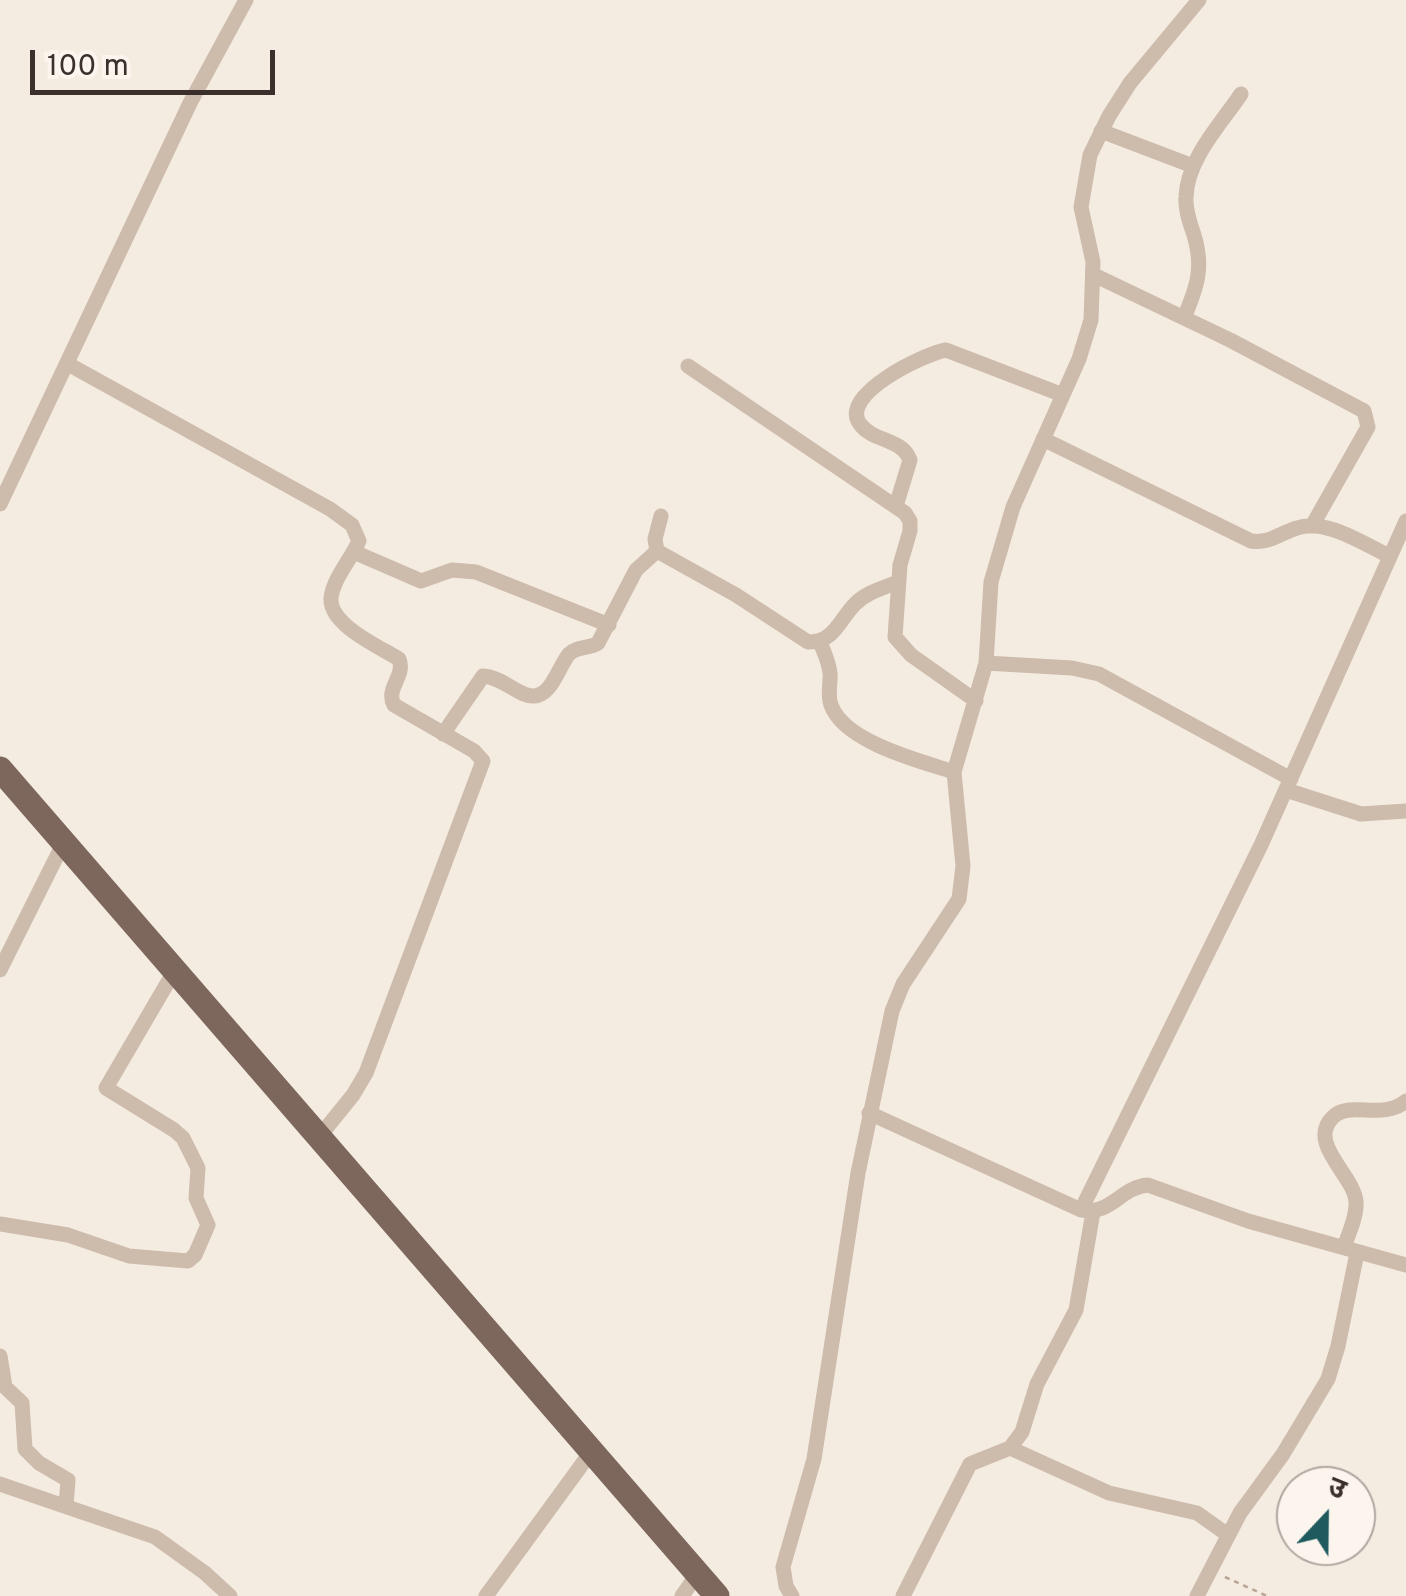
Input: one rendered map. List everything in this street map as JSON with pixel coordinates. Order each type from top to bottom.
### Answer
[{"type":"main road","points":[[0,768],[717,1596]]},
{"type":"street","points":[[0,504],[190,102],[246,0]]},
{"type":"street","points":[[792,1596],[783,1567],[814,1460],[870,1114],[898,996],[959,899],[963,866],[954,772],[986,664],[991,582],[1013,506],[1091,320],[1094,275],[1081,207],[1090,155],[1130,83],[1199,0]]},
{"type":"street","points":[[1184,318],[1201,271],[1186,197],[1194,166],[1241,94]]},
{"type":"street","points":[[1101,131],[1194,166]]},
{"type":"street","points":[[1094,275],[1364,412],[1368,418],[1364,436],[1312,526]]},
{"type":"street","points":[[896,506],[910,460],[908,454],[864,428],[856,414],[858,403],[874,385],[946,350],[1062,396]]},
{"type":"street","points":[[68,364],[330,509],[358,534],[354,552],[331,598],[335,613],[362,638],[399,659],[400,672],[391,692],[394,706],[474,751],[482,761],[366,1073],[319,1137]]},
{"type":"street","points":[[688,366],[896,506],[910,521],[898,582],[895,627],[900,645],[976,700]]},
{"type":"street","points":[[1043,439],[1251,541],[1267,542],[1299,526],[1312,526],[1337,532],[1389,556]]},
{"type":"street","points":[[657,551],[660,516]]},
{"type":"street","points":[[903,1596],[970,1464],[1010,1448],[1022,1432],[1037,1384],[1076,1310],[1088,1211],[1406,521]]},
{"type":"street","points":[[443,734],[483,676],[498,678],[527,694],[540,694],[570,654],[598,643],[636,570],[657,551]]},
{"type":"street","points":[[657,551],[736,595],[796,636],[820,642],[829,637],[864,596],[898,582]]},
{"type":"street","points":[[354,552],[421,581],[452,570],[476,572],[609,625]]},
{"type":"street","points":[[820,642],[830,673],[829,699],[838,717],[862,736],[900,755],[954,772]]},
{"type":"street","points":[[986,664],[1072,668],[1098,674],[1288,784],[1361,814],[1406,811]]},
{"type":"street","points":[[0,970],[64,842]]},
{"type":"street","points":[[0,1224],[76,1237],[129,1256],[193,1259],[208,1230],[196,1198],[198,1168],[179,1134],[106,1088],[175,970]]},
{"type":"street","points":[[1197,1596],[1228,1535],[1328,1379],[1338,1346],[1357,1204],[1326,1143],[1328,1123],[1344,1110],[1384,1111],[1406,1101]]},
{"type":"street","points":[[870,1114],[1088,1211],[1148,1185],[1234,1216],[1406,1265]]},
{"type":"street","points":[[0,1356],[6,1387],[22,1403],[24,1449],[68,1480],[66,1506]]},
{"type":"street","points":[[1010,1448],[1109,1493],[1198,1512],[1228,1535]]},
{"type":"street","points":[[486,1596],[591,1452]]},
{"type":"street","points":[[0,1484],[155,1537],[205,1572],[230,1596]]},
{"type":"street","points":[[682,1596],[698,1573]]},
{"type":"path","points":[[1210,1570],[1267,1596]]}]
